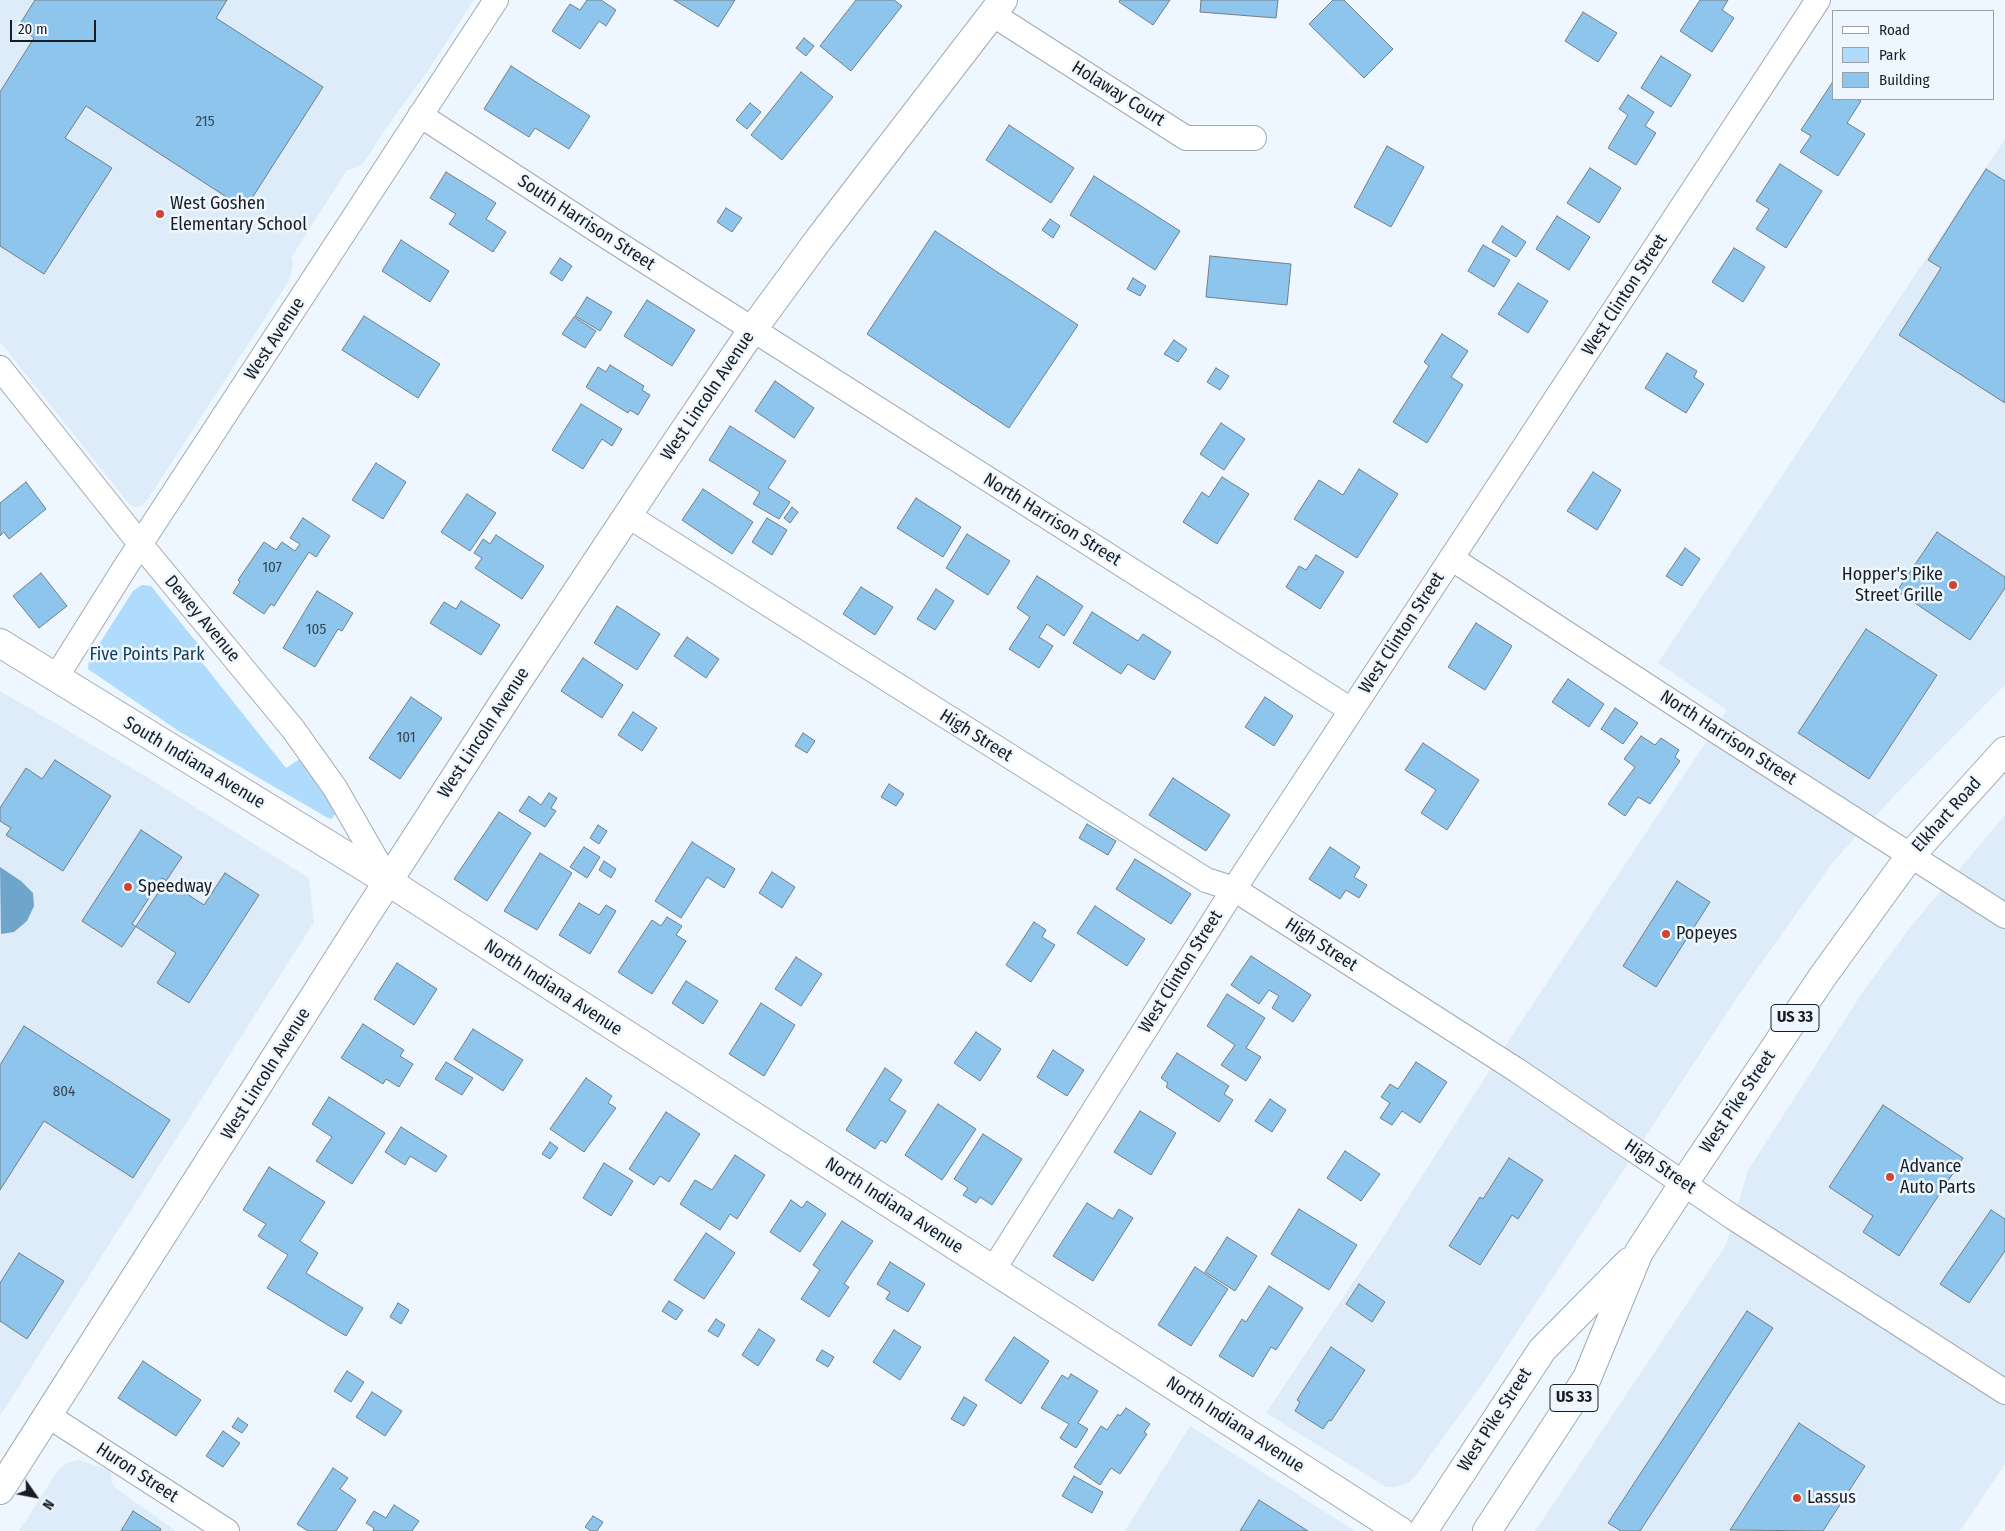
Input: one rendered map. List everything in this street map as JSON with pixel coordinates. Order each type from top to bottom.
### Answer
[{"type":"main road","name":"West Lincoln Avenue","points":[[0,1490],[389,882],[627,515],[753,329],[819,239],[997,7]]},
{"type":"main road","name":"South Indiana Avenue","points":[[0,643],[55,679],[389,882]]},
{"type":"main road","name":"Elkhart Road","points":[[1910,856],[2005,752]]},
{"type":"main road","name":"West Pike Street","points":[[1487,1531],[1587,1378],[1639,1252],[1823,976],[1910,856]]},
{"type":"main road","name":"North Indiana Avenue","points":[[389,882],[1400,1531]]},
{"type":"main road","name":"West Pike Street","points":[[1423,1531],[1542,1350],[1639,1252]]},
{"type":"street","name":"West Avenue","points":[[55,679],[496,0]]},
{"type":"street","name":"West Clinton Street","points":[[993,1270],[1234,889],[1452,558],[1810,3]]},
{"type":"street","name":"Holaway Court","points":[[997,7],[1186,138],[1254,138]]},
{"type":"street","name":"South Harrison Street","points":[[420,115],[753,329]]},
{"type":"street","name":"North Harrison Street","points":[[753,329],[1351,710]]},
{"type":"street","name":"Dewey Avenue","points":[[0,368],[141,545],[293,729],[335,788],[389,882]]},
{"type":"street","name":"High Street","points":[[627,515],[1206,880],[1234,889],[1518,1072],[1750,1228],[2005,1392]]},
{"type":"street","name":"North Harrison Street","points":[[1452,558],[2005,916]]},
{"type":"street","name":"Huron Street","points":[[47,1415],[227,1531]]},
{"type":"shaded area","name":"West Goshen Elementary School","points":[[0,0],[474,0],[365,161],[359,167],[347,170],[291,258],[293,264],[289,281],[148,499],[143,505],[138,507],[131,506],[0,342]]},
{"type":"shaded area","points":[[2005,139],[2005,685],[1893,797],[1833,862],[1738,996],[1490,1373],[1417,1474],[1408,1483],[1395,1487],[1386,1487],[1266,1413],[1727,710],[1658,663]]},
{"type":"shaded area","points":[[0,691],[142,774],[309,878],[314,922],[0,1416]]},
{"type":"shaded area","points":[[2005,815],[2005,1464],[1960,1531],[1535,1531],[1726,1245],[1748,1170],[1864,990],[1912,925]]},
{"type":"shaded area","points":[[0,867],[21,881],[33,893],[34,906],[27,921],[14,932],[1,934]]},
{"type":"shaded area","points":[[1190,1426],[1355,1531],[1125,1531]]},
{"type":"shaded area","points":[[79,1460],[110,1470],[113,1486],[176,1531],[19,1531],[58,1470],[68,1462]]},
{"type":"green space","name":"Five Points Park","points":[[142,585],[151,586],[198,644],[196,655],[286,768],[303,757],[336,812],[332,819],[180,732],[88,669],[89,660],[133,591]]},
{"type":"building","points":[[35,0],[227,0],[216,18],[323,87],[245,209],[86,106],[65,138],[112,168],[44,274],[0,246],[0,92],[34,38],[18,27]]},
{"type":"building","points":[[587,0],[601,0],[616,10],[606,26],[599,21],[580,49],[552,31],[570,4],[580,10]]},
{"type":"building","points":[[674,0],[735,0],[718,27]]},
{"type":"building","points":[[856,0],[894,0],[902,6],[851,71],[820,46]]},
{"type":"building","points":[[1120,0],[1170,0],[1153,25],[1119,2]]},
{"type":"building","points":[[1201,0],[1278,0],[1276,18],[1200,12]]},
{"type":"building","points":[[1333,0],[1344,0],[1393,49],[1364,78],[1309,24]]},
{"type":"building","points":[[1700,0],[1728,0],[1722,10],[1734,18],[1712,52],[1680,31]]},
{"type":"building","points":[[1583,12],[1617,33],[1598,62],[1565,41]]},
{"type":"building","points":[[804,38],[814,46],[806,56],[796,48]]},
{"type":"building","points":[[1661,56],[1691,75],[1671,107],[1641,88]]},
{"type":"building","points":[[511,66],[590,116],[569,149],[535,128],[529,137],[484,109]]},
{"type":"building","points":[[801,72],[833,97],[782,160],[751,135]]},
{"type":"building","points":[[1832,83],[1832,100],[1861,101],[1847,123],[1865,134],[1838,176],[1800,152],[1811,136],[1801,130]]},
{"type":"building","points":[[1628,95],[1654,112],[1645,126],[1656,133],[1636,165],[1608,148],[1628,115],[1619,109]]},
{"type":"building","points":[[750,103],[761,112],[747,129],[736,120]]},
{"type":"building","points":[[1009,125],[1074,168],[1051,203],[986,160]]},
{"type":"building","points":[[1387,146],[1424,167],[1391,227],[1354,207]]},
{"type":"building","points":[[1780,164],[1822,191],[1786,248],[1756,229],[1769,209],[1756,201]]},
{"type":"building","points":[[1590,168],[1621,188],[1599,223],[1567,203]]},
{"type":"building","points":[[1986,169],[2005,181],[2005,403],[1899,335],[1941,268],[1928,260]]},
{"type":"building","points":[[446,172],[496,203],[486,219],[506,232],[493,252],[449,224],[456,214],[430,198]]},
{"type":"building","points":[[1094,176],[1180,231],[1155,270],[1070,215]]},
{"type":"building","points":[[726,208],[742,218],[732,232],[717,222]]},
{"type":"building","points":[[1557,216],[1590,237],[1569,270],[1536,249]]},
{"type":"building","points":[[1050,219],[1060,226],[1053,238],[1042,230]]},
{"type":"building","points":[[1502,226],[1526,242],[1516,257],[1492,242]]},
{"type":"building","points":[[935,231],[1078,325],[1009,428],[867,334]]},
{"type":"building","points":[[401,240],[449,271],[430,302],[382,271]]},
{"type":"building","points":[[1483,245],[1510,260],[1494,287],[1468,271]]},
{"type":"building","points":[[1734,248],[1765,267],[1743,302],[1712,282]]},
{"type":"building","points":[[1210,256],[1291,264],[1287,305],[1206,297]]},
{"type":"building","points":[[560,258],[572,266],[562,281],[550,273]]},
{"type":"building","points":[[1133,278],[1146,286],[1140,296],[1127,289]]},
{"type":"building","points":[[1518,283],[1548,301],[1528,333],[1498,314]]},
{"type":"building","points":[[587,297],[612,312],[600,331],[575,316]]},
{"type":"building","points":[[647,300],[695,330],[672,366],[624,336]]},
{"type":"building","points":[[364,316],[440,364],[418,398],[342,350]]},
{"type":"building","points":[[574,317],[596,331],[585,348],[562,334]]},
{"type":"building","points":[[1442,334],[1468,351],[1451,377],[1463,385],[1427,443],[1393,422],[1429,366],[1424,362]]},
{"type":"building","points":[[1174,340],[1187,349],[1178,362],[1164,354]]},
{"type":"building","points":[[1667,353],[1697,371],[1694,377],[1704,384],[1686,413],[1645,388]]},
{"type":"building","points":[[610,365],[644,386],[642,390],[650,395],[638,415],[630,410],[628,413],[586,387],[598,367],[606,372]]},
{"type":"building","points":[[1216,368],[1229,376],[1220,390],[1207,382]]},
{"type":"building","points":[[775,381],[814,408],[794,438],[755,411]]},
{"type":"building","points":[[581,404],[622,429],[612,446],[602,439],[583,469],[552,450]]},
{"type":"building","points":[[1221,423],[1245,439],[1224,470],[1200,454]]},
{"type":"building","points":[[730,426],[786,461],[768,488],[790,502],[779,519],[753,504],[760,492],[709,460]]},
{"type":"building","points":[[376,463],[406,482],[383,519],[352,500]]},
{"type":"building","points":[[1359,469],[1398,494],[1357,558],[1294,519],[1319,480],[1343,495]]},
{"type":"building","points":[[1593,472],[1621,490],[1597,530],[1567,511]]},
{"type":"building","points":[[1222,477],[1249,494],[1217,544],[1183,522],[1202,492],[1209,497]]},
{"type":"building","points":[[26,482],[46,509],[9,539],[4,532],[0,536],[0,503]]},
{"type":"building","points":[[703,489],[753,522],[732,554],[682,520]]},
{"type":"building","points":[[467,494],[496,513],[470,551],[441,532]]},
{"type":"building","points":[[916,498],[961,527],[943,557],[897,528]]},
{"type":"building","points":[[792,507],[798,512],[790,523],[784,518]]},
{"type":"building","points":[[303,518],[330,536],[316,557],[309,552],[274,606],[271,604],[264,614],[233,593],[240,582],[238,580],[264,542],[276,550],[282,542],[295,551],[300,544],[290,538]]},
{"type":"building","points":[[767,518],[787,530],[772,555],[752,542]]},
{"type":"building","points":[[1937,532],[2005,577],[2005,588],[1970,640],[1897,591]]},
{"type":"building","points":[[967,534],[1010,561],[988,595],[946,568]]},
{"type":"building","points":[[496,535],[544,566],[522,599],[475,568],[482,558],[474,553],[483,539],[490,544]]},
{"type":"building","points":[[1685,548],[1700,559],[1682,586],[1666,576]]},
{"type":"building","points":[[1316,555],[1344,572],[1320,609],[1286,587],[1299,566],[1306,570]]},
{"type":"building","points":[[41,573],[67,606],[39,628],[13,596]]},
{"type":"building","points":[[1037,576],[1083,606],[1064,636],[1047,624],[1039,637],[1053,646],[1039,668],[1009,649],[1030,617],[1017,608]]},
{"type":"building","points":[[861,587],[893,607],[875,635],[843,614]]},
{"type":"building","points":[[936,589],[954,601],[935,630],[917,619]]},
{"type":"building","points":[[317,591],[353,613],[342,631],[338,629],[315,667],[283,648]]},
{"type":"building","points":[[461,601],[500,625],[481,655],[430,623],[444,602],[456,609]]},
{"type":"building","points":[[617,606],[660,634],[637,670],[594,643]]},
{"type":"building","points":[[1092,612],[1138,641],[1143,634],[1171,652],[1154,680],[1128,664],[1121,674],[1073,643]]},
{"type":"building","points":[[1476,623],[1512,646],[1485,690],[1448,667]]},
{"type":"building","points":[[1866,629],[1937,675],[1869,779],[1798,733]]},
{"type":"building","points":[[687,637],[719,659],[706,678],[674,656]]},
{"type":"building","points":[[583,658],[623,685],[602,718],[561,691]]},
{"type":"building","points":[[1568,679],[1604,704],[1589,727],[1552,702]]},
{"type":"building","points":[[411,697],[442,718],[400,779],[369,758]]},
{"type":"building","points":[[1265,697],[1293,716],[1274,746],[1245,727]]},
{"type":"building","points":[[1615,708],[1638,723],[1623,744],[1601,729]]},
{"type":"building","points":[[633,712],[657,728],[642,751],[618,735]]},
{"type":"building","points":[[803,733],[815,741],[807,753],[795,746]]},
{"type":"building","points":[[1641,736],[1655,745],[1661,738],[1679,750],[1675,757],[1680,761],[1650,804],[1638,797],[1625,816],[1608,804],[1635,767],[1624,759]]},
{"type":"building","points":[[1423,743],[1479,780],[1447,830],[1421,813],[1436,790],[1405,770]]},
{"type":"building","points":[[55,760],[111,796],[63,871],[6,835],[11,828],[0,821],[0,808],[26,768],[42,779]]},
{"type":"building","points":[[1173,778],[1230,815],[1206,851],[1149,815]]},
{"type":"building","points":[[889,784],[904,794],[896,806],[881,797]]},
{"type":"building","points":[[549,793],[557,798],[551,808],[556,811],[545,827],[519,811],[529,796],[541,805]]},
{"type":"building","points":[[499,812],[531,833],[487,901],[454,879]]},
{"type":"building","points":[[1087,824],[1116,841],[1108,855],[1079,838]]},
{"type":"building","points":[[598,825],[607,831],[599,844],[590,838]]},
{"type":"building","points":[[141,830],[182,857],[122,947],[82,921]]},
{"type":"building","points":[[692,842],[735,869],[724,888],[707,877],[681,918],[655,901]]},
{"type":"building","points":[[584,847],[600,857],[587,878],[570,867]]},
{"type":"building","points":[[1330,847],[1360,867],[1354,877],[1367,885],[1359,898],[1346,890],[1340,899],[1309,879]]},
{"type":"building","points":[[540,853],[572,873],[537,930],[504,911]]},
{"type":"building","points":[[1135,859],[1191,894],[1171,924],[1116,889]]},
{"type":"building","points":[[604,861],[616,869],[611,878],[599,870]]},
{"type":"building","points":[[772,872],[795,887],[782,908],[759,893]]},
{"type":"building","points":[[225,873],[259,895],[189,1003],[157,983],[176,953],[132,924],[162,878],[204,905]]},
{"type":"building","name":"Popeyes","points":[[1677,881],[1710,902],[1656,987],[1623,966]]},
{"type":"building","points":[[579,903],[599,915],[606,905],[616,911],[590,954],[559,935]]},
{"type":"building","points":[[1095,906],[1145,939],[1127,966],[1077,933]]},
{"type":"building","points":[[667,917],[682,926],[676,935],[686,941],[652,994],[618,972],[652,920],[661,926]]},
{"type":"building","points":[[1034,922],[1046,930],[1042,937],[1055,945],[1031,982],[1006,965]]},
{"type":"building","points":[[1251,956],[1311,995],[1293,1022],[1272,1008],[1279,996],[1269,990],[1259,1004],[1231,985]]},
{"type":"building","points":[[796,957],[822,974],[801,1006],[775,989]]},
{"type":"building","points":[[397,963],[437,989],[414,1025],[374,999]]},
{"type":"building","points":[[686,981],[718,1001],[703,1024],[672,1003]]},
{"type":"building","points":[[1227,994],[1265,1018],[1246,1048],[1261,1057],[1246,1081],[1221,1065],[1235,1045],[1207,1026]]},
{"type":"building","points":[[761,1003],[795,1025],[764,1076],[729,1054]]},
{"type":"building","points":[[363,1024],[404,1050],[400,1056],[413,1064],[399,1087],[386,1079],[383,1084],[341,1058]]},
{"type":"building","points":[[24,1026],[170,1120],[133,1178],[44,1121],[0,1190],[0,1065]]},
{"type":"building","points":[[473,1029],[523,1060],[503,1091],[454,1059]]},
{"type":"building","points":[[976,1032],[1001,1049],[980,1081],[954,1063]]},
{"type":"building","points":[[1053,1050],[1084,1070],[1067,1096],[1037,1077]]},
{"type":"building","points":[[1177,1053],[1229,1086],[1224,1094],[1233,1100],[1219,1122],[1166,1087],[1168,1083],[1161,1078]]},
{"type":"building","points":[[446,1062],[473,1078],[462,1095],[435,1079]]},
{"type":"building","points":[[1416,1062],[1447,1082],[1420,1123],[1402,1111],[1392,1125],[1380,1118],[1390,1103],[1381,1097],[1390,1084],[1398,1089]]},
{"type":"building","points":[[885,1068],[902,1080],[889,1100],[906,1111],[886,1143],[881,1140],[875,1149],[846,1130]]},
{"type":"building","points":[[586,1078],[612,1096],[608,1103],[616,1108],[584,1152],[550,1129]]},
{"type":"building","points":[[329,1097],[385,1133],[352,1184],[316,1161],[332,1137],[312,1124]]},
{"type":"building","points":[[1270,1099],[1286,1110],[1272,1132],[1255,1121]]},
{"type":"building","points":[[938,1104],[976,1129],[942,1180],[905,1155]]},
{"type":"building","points":[[1883,1105],[1963,1158],[1899,1256],[1863,1232],[1873,1216],[1829,1187]]},
{"type":"building","points":[[1140,1111],[1176,1133],[1151,1175],[1114,1152]]},
{"type":"building","points":[[666,1112],[700,1134],[669,1182],[660,1176],[654,1185],[629,1169]]},
{"type":"building","points":[[401,1127],[447,1156],[436,1172],[410,1156],[405,1165],[385,1152]]},
{"type":"building","points":[[983,1134],[1022,1159],[992,1205],[980,1197],[976,1203],[963,1195],[968,1188],[954,1179]]},
{"type":"building","points":[[550,1142],[558,1148],[550,1159],[542,1154]]},
{"type":"building","points":[[1345,1151],[1380,1174],[1361,1201],[1327,1178]]},
{"type":"building","points":[[735,1155],[765,1175],[737,1219],[730,1214],[720,1230],[680,1204],[695,1180],[712,1190]]},
{"type":"building","points":[[1509,1158],[1543,1180],[1518,1219],[1512,1215],[1480,1265],[1449,1246],[1480,1197],[1483,1199]]},
{"type":"building","points":[[604,1163],[633,1181],[611,1216],[583,1198]]},
{"type":"building","points":[[269,1167],[325,1202],[300,1241],[318,1253],[306,1273],[363,1308],[346,1336],[267,1288],[288,1255],[258,1236],[266,1224],[243,1210]]},
{"type":"building","points":[[791,1200],[802,1208],[807,1201],[826,1214],[800,1252],[770,1232]]},
{"type":"building","points":[[1087,1203],[1113,1219],[1119,1209],[1133,1218],[1093,1281],[1053,1256]]},
{"type":"building","points":[[1299,1209],[1357,1245],[1329,1290],[1271,1254]]},
{"type":"building","points":[[1991,1210],[2005,1219],[2005,1251],[1969,1303],[1940,1284]]},
{"type":"building","points":[[842,1221],[873,1241],[844,1284],[849,1287],[829,1317],[801,1299],[820,1270],[813,1265]]},
{"type":"building","points":[[706,1233],[735,1253],[704,1299],[674,1280]]},
{"type":"building","points":[[1227,1237],[1257,1256],[1235,1291],[1205,1272]]},
{"type":"building","points":[[19,1253],[64,1281],[27,1339],[0,1321],[0,1283]]},
{"type":"building","points":[[890,1262],[925,1284],[908,1312],[886,1299],[890,1292],[877,1284]]},
{"type":"building","points":[[1195,1267],[1228,1289],[1191,1346],[1158,1325]]},
{"type":"building","points":[[1359,1284],[1385,1302],[1372,1322],[1346,1304]]},
{"type":"building","points":[[1269,1286],[1303,1308],[1276,1350],[1271,1347],[1253,1377],[1219,1356],[1242,1319],[1246,1322]]},
{"type":"building","points":[[669,1301],[683,1310],[676,1320],[662,1311]]},
{"type":"building","points":[[398,1303],[409,1310],[401,1324],[390,1317]]},
{"type":"building","points":[[1747,1311],[1773,1328],[1640,1531],[1621,1531],[1608,1523]]},
{"type":"building","points":[[716,1319],[725,1325],[718,1337],[708,1331]]},
{"type":"building","points":[[759,1329],[775,1340],[758,1366],[742,1355]]},
{"type":"building","points":[[894,1330],[921,1347],[900,1380],[873,1362]]},
{"type":"building","points":[[1014,1337],[1049,1361],[1021,1404],[985,1380]]},
{"type":"building","points":[[1331,1347],[1365,1370],[1331,1421],[1329,1420],[1323,1429],[1295,1411],[1300,1402],[1297,1400]]},
{"type":"building","points":[[822,1350],[834,1357],[828,1367],[816,1360]]},
{"type":"building","points":[[143,1361],[201,1400],[176,1436],[118,1398]]},
{"type":"building","points":[[347,1371],[364,1382],[351,1402],[334,1391]]},
{"type":"building","points":[[1071,1374],[1098,1391],[1078,1423],[1088,1429],[1076,1448],[1060,1438],[1069,1424],[1041,1408],[1062,1375],[1068,1379]]},
{"type":"building","points":[[372,1392],[402,1411],[385,1436],[356,1417]]},
{"type":"building","points":[[964,1397],[977,1405],[964,1426],[951,1419]]},
{"type":"building","points":[[1126,1408],[1150,1424],[1144,1432],[1147,1434],[1120,1474],[1111,1468],[1100,1485],[1074,1467],[1101,1426],[1107,1430],[1118,1414],[1120,1416]]},
{"type":"building","points":[[238,1418],[248,1425],[242,1433],[232,1427]]},
{"type":"building","name":"Lassus","points":[[1799,1423],[1865,1466],[1823,1531],[1730,1530]]},
{"type":"building","points":[[223,1431],[240,1443],[223,1467],[206,1456]]},
{"type":"building","points":[[333,1468],[348,1478],[340,1489],[356,1500],[336,1531],[308,1531],[297,1524]]},
{"type":"building","points":[[1074,1476],[1103,1492],[1092,1513],[1062,1496]]},
{"type":"building","points":[[1259,1500],[1308,1531],[1240,1531]]},
{"type":"building","points":[[394,1505],[419,1521],[412,1531],[373,1531],[374,1528],[366,1523],[374,1511],[386,1518]]},
{"type":"building","points":[[133,1511],[161,1529],[160,1531],[121,1531]]},
{"type":"building","points":[[593,1516],[603,1522],[597,1531],[591,1531],[585,1527]]},
{"type":"place","name":"West Goshen Elementary School","points":[[160,214]]},
{"type":"place","name":"Hopper's Pike Street Grille","points":[[1953,585]]},
{"type":"place","name":"Speedway","points":[[128,887]]},
{"type":"place","name":"Popeyes","points":[[1666,934]]},
{"type":"place","name":"Advance Auto Parts","points":[[1890,1177]]},
{"type":"place","name":"Lassus","points":[[1797,1498]]}]
